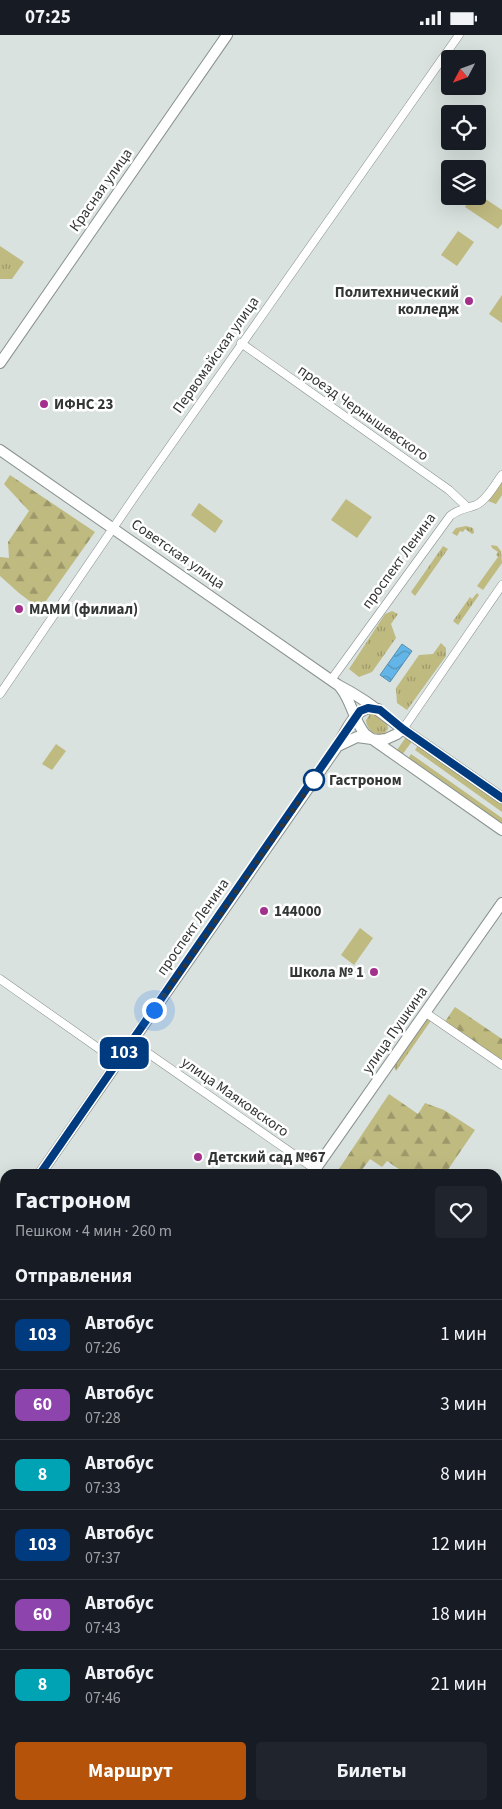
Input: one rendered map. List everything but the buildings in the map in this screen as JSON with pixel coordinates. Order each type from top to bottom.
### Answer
[{"type":"main road","name":"Красная улица","points":[[0,363],[227,35]]},
{"type":"main road","name":"Советская улица","points":[[0,450],[334,682],[380,710],[403,729],[502,798]]},
{"type":"main road","name":"Советская улица","points":[[334,682],[348,698],[356,717]]},
{"type":"main road","points":[[380,710],[373,708],[364,709],[356,717],[361,729],[370,738],[502,830]]},
{"type":"main road","name":"проспект Ленина","points":[[43,1169],[356,717]]},
{"type":"main road","points":[[386,739],[391,733],[392,720]]},
{"type":"main road","points":[[337,747],[357,737],[386,739],[403,729]]},
{"type":"main road","name":"улица Пушкина","points":[[319,1169],[502,903]]},
{"type":"street","name":"Первомайская улица","points":[[0,694],[241,343],[459,35]]},
{"type":"street","name":"проезд Чернышевского","points":[[241,343],[449,490],[468,507]]},
{"type":"street","name":"проспект Ленина","points":[[334,682],[450,516],[457,511],[480,503],[502,475]]},
{"type":"street","points":[[403,729],[502,585]]},
{"type":"street","points":[[0,979],[118,1062]]},
{"type":"street","points":[[426,1013],[502,1065]]},
{"type":"street","name":"улица Маяковского","points":[[132,1041],[313,1169]]},
{"type":"green space","points":[[486,199],[502,210],[502,224],[498,229],[465,207],[466,205],[486,205]]},
{"type":"green space","points":[[458,231],[474,242],[457,266],[441,255]]},
{"type":"green space","points":[[0,246],[24,262],[12,279],[0,279]]},
{"type":"green space","points":[[502,295],[502,323],[489,314]]},
{"type":"green space","points":[[10,475],[95,532],[41,608],[33,611],[36,606],[0,576],[0,557],[9,558],[8,542],[29,511],[4,484]]},
{"type":"green space","points":[[502,482],[502,495],[496,504],[488,501]]},
{"type":"green space","points":[[346,499],[372,517],[357,538],[331,520]]},
{"type":"green space","points":[[199,503],[223,521],[215,533],[191,515]]},
{"type":"green space","points":[[466,526],[473,528],[474,533],[472,534],[465,529],[463,532],[460,531],[457,536],[452,533],[456,528]]},
{"type":"green space","points":[[491,545],[497,546],[501,551],[502,563],[483,590],[477,586],[498,557],[496,555],[498,552]]},
{"type":"green space","points":[[443,546],[448,549],[415,596],[411,592]]},
{"type":"green space","points":[[477,593],[479,595],[458,625],[453,621],[470,597],[472,599]]},
{"type":"green space","points":[[392,611],[398,614],[391,624],[396,638],[372,672],[359,677],[349,669],[385,614]]},
{"type":"green space","points":[[441,643],[446,648],[446,656],[407,710],[397,703],[396,688],[419,655],[433,654]]},
{"type":"green space","points":[[370,714],[375,714],[387,722],[388,729],[384,734],[374,733],[369,729],[366,720]]},
{"type":"green space","points":[[406,737],[413,740],[402,755],[397,750]]},
{"type":"green space","points":[[56,744],[66,751],[52,770],[42,764]]},
{"type":"green space","points":[[419,744],[502,803],[502,812],[415,750]]},
{"type":"green space","points":[[411,754],[502,818],[502,826],[408,759]]},
{"type":"green space","points":[[360,928],[373,938],[354,965],[341,955]]},
{"type":"green space","points":[[455,1007],[502,1039],[502,1061],[444,1023]]},
{"type":"green space","points":[[428,1018],[432,1019],[396,1071],[394,1067]]},
{"type":"green space","points":[[389,1094],[418,1114],[425,1103],[444,1110],[475,1130],[448,1169],[399,1169],[387,1161],[382,1167],[370,1159],[362,1169],[339,1169]]},
{"type":"water","points":[[402,644],[412,651],[390,682],[380,675]]},
{"type":"bus line","name":"103","points":[[43,1169],[337,747],[344,733],[360,711],[368,708],[380,710],[403,729],[502,798]]},
{"type":"place","name":"Политехнический колледж","points":[[469,301]]},
{"type":"place","name":"ИФНС 23","points":[[44,404]]},
{"type":"place","name":"МАМИ (филиал)","points":[[19,609]]},
{"type":"place","name":"Гастроном","points":[[314,780]]},
{"type":"place","name":"144000","points":[[264,911]]},
{"type":"place","name":"Школа № 1","points":[[374,972]]},
{"type":"place","name":"Детский сад №67","points":[[198,1157]]},
{"type":"route","points":[[154,1010],[314,780]]}]
